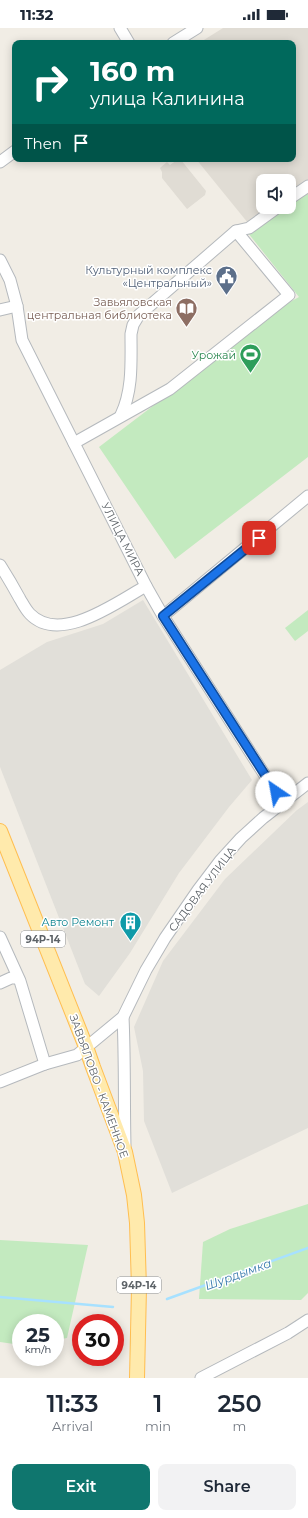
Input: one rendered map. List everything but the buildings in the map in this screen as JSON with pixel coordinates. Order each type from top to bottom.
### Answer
[{"type":"main road","name":"ЗАВЬЯЛОВО - КАМЕННОЕ","points":[[0,831],[86,1047],[125,1152],[134,1194],[137,1223],[140,1288],[137,1378]]},
{"type":"street","points":[[120,28],[128,40]]},
{"type":"street","points":[[178,40],[197,28]]},
{"type":"street","points":[[0,162],[12,153]]},
{"type":"street","points":[[296,194],[308,186]]},
{"type":"street","points":[[120,416],[127,403],[130,385],[131,334],[133,325],[139,315],[236,231],[249,228],[268,214]]},
{"type":"street","points":[[74,443],[170,388],[289,295],[236,231]]},
{"type":"street","name":"УЛИЦА МИРА","points":[[0,260],[10,280],[17,306],[22,340],[146,586],[163,616],[282,802]]},
{"type":"street","points":[[0,310],[17,306]]},
{"type":"street","points":[[163,616],[308,496]]},
{"type":"street","points":[[0,565],[29,613],[37,620],[47,625],[66,625],[81,621],[146,586]]},
{"type":"street","name":"САДОВАЯ УЛИЦА","points":[[123,1017],[146,968],[198,890],[220,861],[241,838],[282,802],[308,783]]},
{"type":"street","points":[[0,937],[18,978],[45,1064]]},
{"type":"street","points":[[0,983],[11,978],[18,978]]},
{"type":"street","points":[[0,1082],[45,1064],[77,1055],[123,1017]]},
{"type":"street","points":[[123,1017],[125,1054],[125,1152]]},
{"type":"street","points":[[201,1378],[288,1333],[308,1320]]},
{"type":"shaded area","points":[[223,28],[308,28],[308,180],[296,189],[296,174],[256,174],[256,214],[260,214],[248,223],[198,162],[296,162],[296,40],[204,40]]},
{"type":"shaded area","points":[[167,162],[170,165],[174,162],[183,162],[206,191],[205,195],[187,209],[162,178],[160,168]]},
{"type":"shaded area","points":[[143,600],[252,780],[229,807],[179,873],[130,953],[99,996],[85,984],[0,767],[0,670],[47,642],[103,624]]},
{"type":"shaded area","points":[[308,802],[308,1128],[172,1193],[144,1121],[143,1071],[134,1027],[163,961],[225,879],[297,810]]},
{"type":"green space","name":"Урожай","points":[[308,191],[308,457],[175,559],[99,447],[288,303],[299,297],[248,233],[275,214],[296,214],[296,199]]},
{"type":"green space","points":[[308,610],[308,631],[295,641],[285,628]]},
{"type":"green space","points":[[308,1204],[308,1293],[301,1300],[199,1299],[203,1242],[230,1229]]},
{"type":"green space","points":[[0,1240],[88,1245],[67,1338],[64,1338],[64,1314],[12,1314],[12,1344],[0,1342]]},
{"type":"waterway","name":"Шурдымка","points":[[167,1299],[308,1248]]},
{"type":"waterway","name":"Шурдымка","points":[[0,1297],[113,1307]]},
{"type":"place","name":"Культурный комплекс «Центральный»","points":[[227,296]]},
{"type":"place","name":"Завьяловская центральная библиотека","points":[[187,328]]},
{"type":"place","name":"Урожай","points":[[251,374]]},
{"type":"place","name":"Авто Ремонт","points":[[130,942]]},
{"type":"route","points":[[259,538],[163,616],[276,792]]}]
